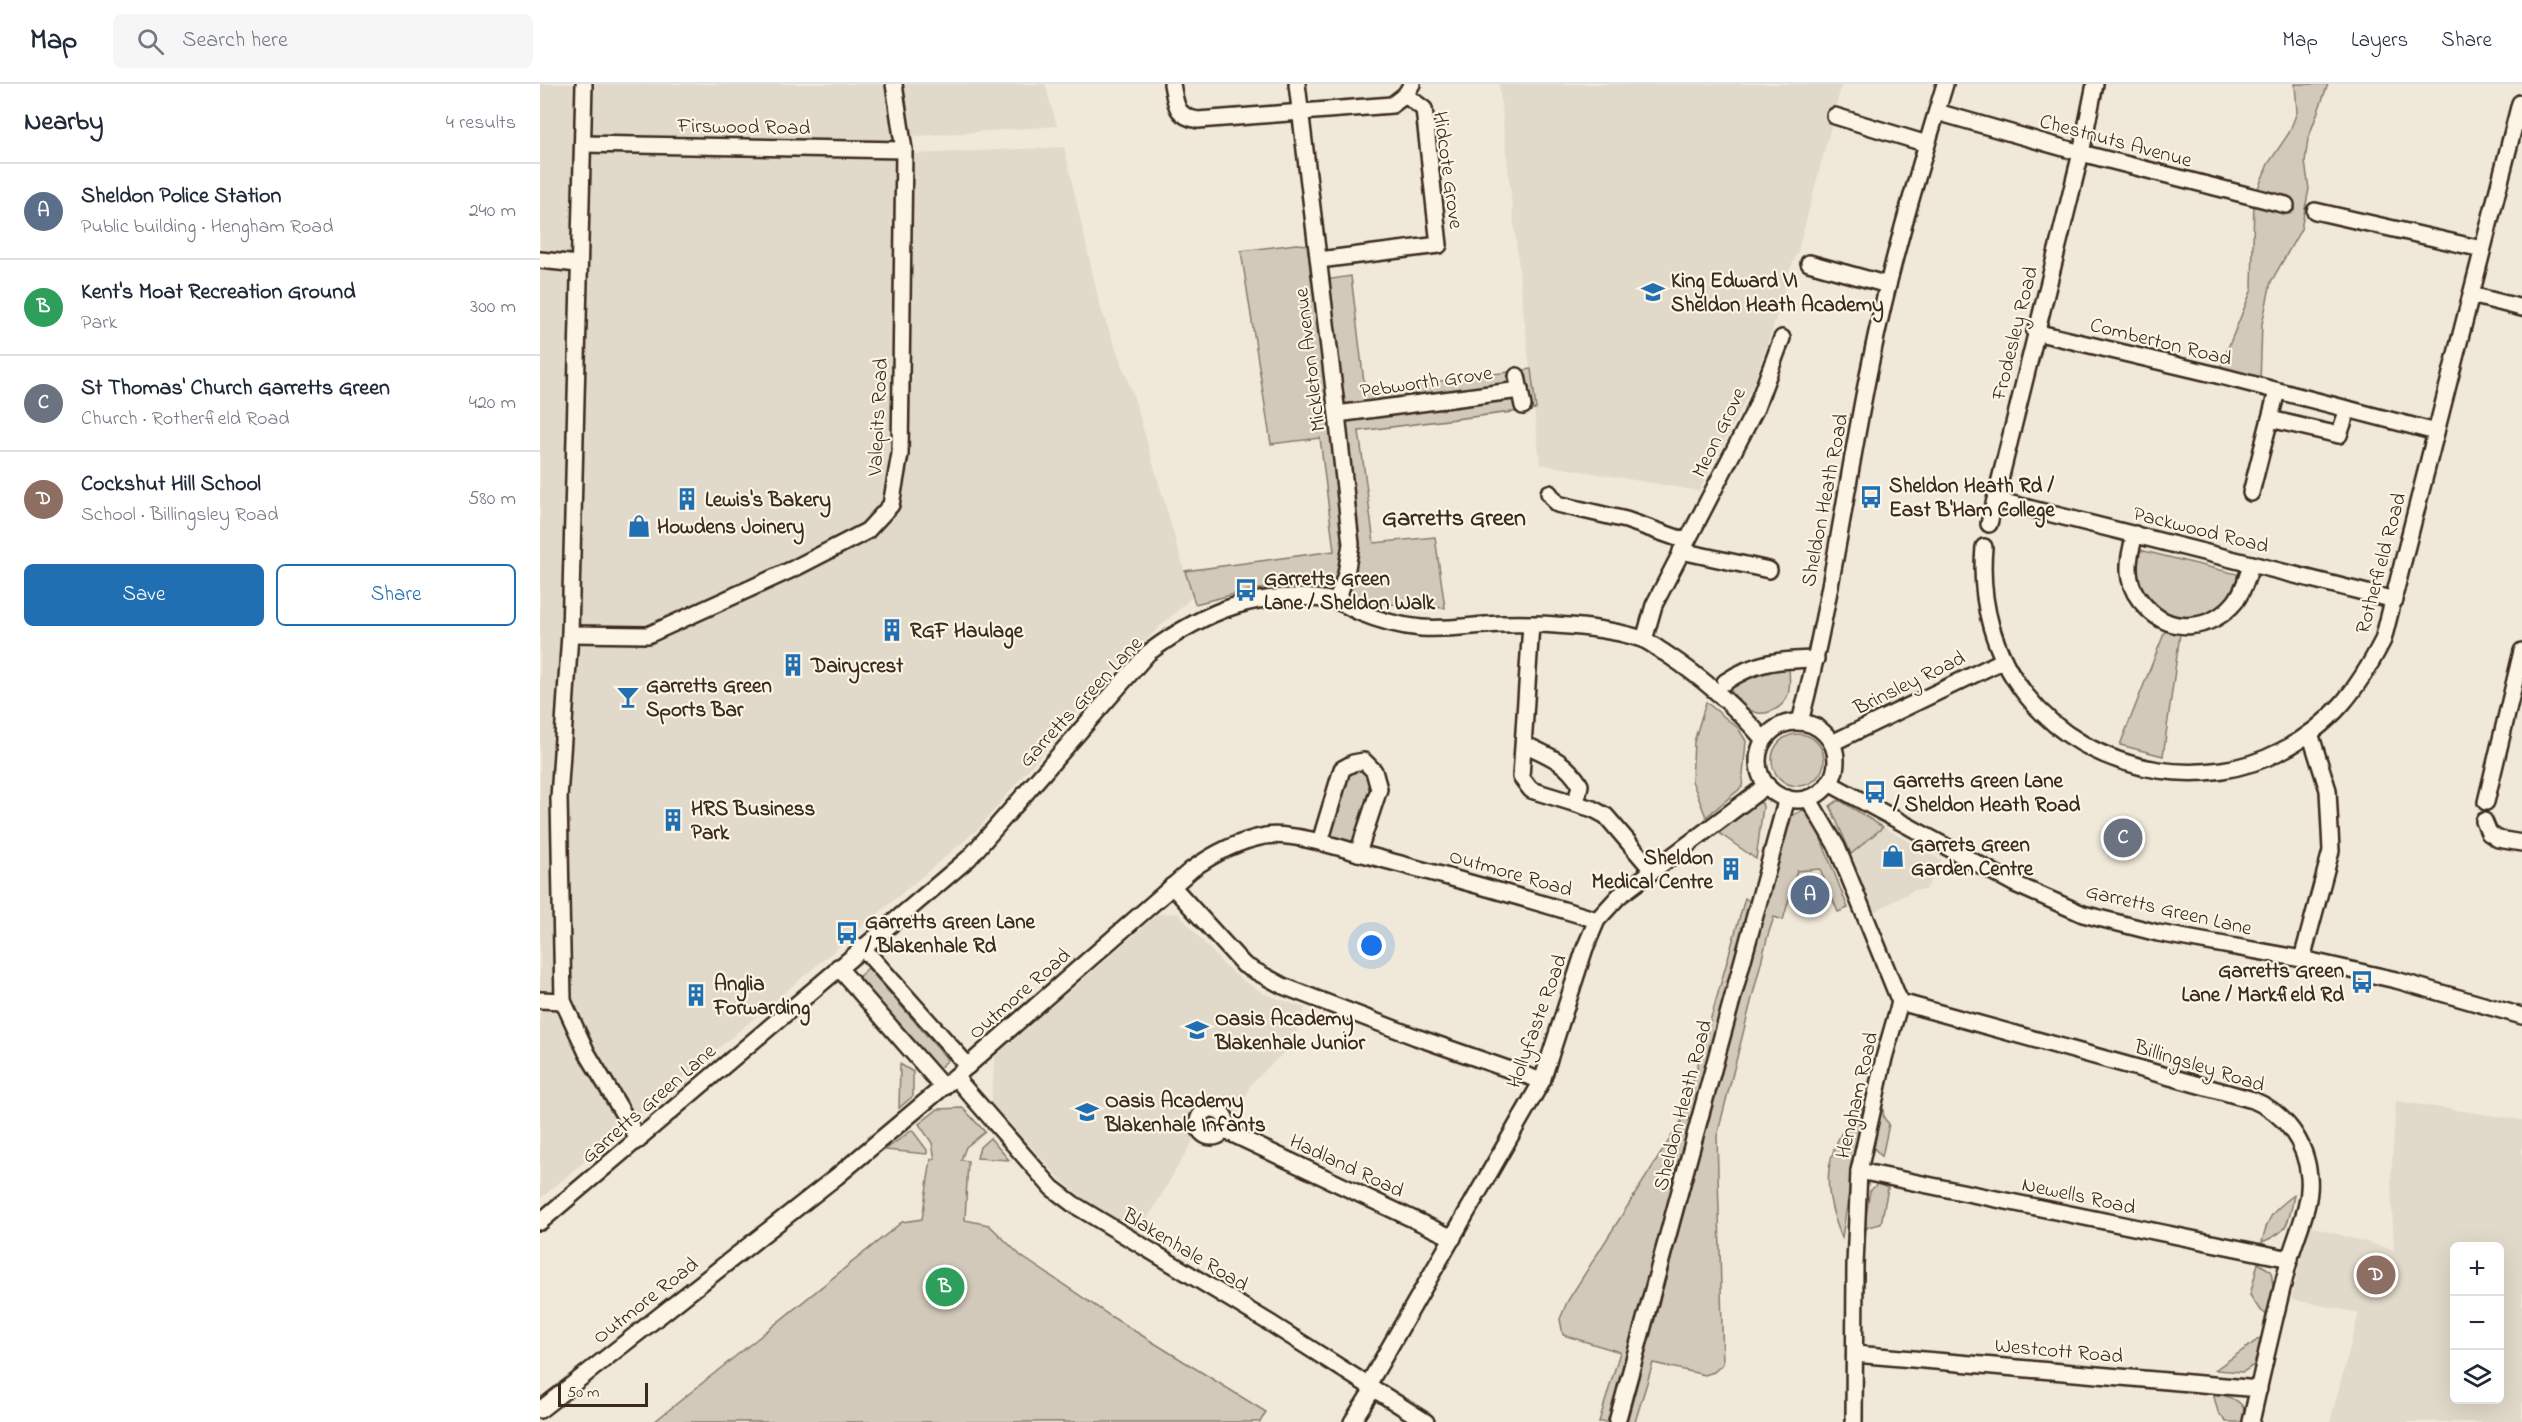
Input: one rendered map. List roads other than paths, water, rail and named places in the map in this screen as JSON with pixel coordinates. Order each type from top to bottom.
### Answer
[{"type":"street","points":[[584,84],[570,634],[559,798],[563,1001],[587,1053],[639,1140]]},
{"type":"street","name":"Valepits Road","points":[[570,634],[648,635],[795,568],[867,531],[891,505],[900,454],[904,150],[894,84]]},
{"type":"street","points":[[1172,84],[1178,109],[1190,118],[1220,119],[1392,105],[1409,89]]},
{"type":"street","name":"Mickleton Avenue","points":[[1297,84],[1351,544],[1346,574],[1337,601]]},
{"type":"street","name":"Sheldon Heath Road","points":[[1800,722],[1816,659],[1844,499],[1887,285],[1945,84]]},
{"type":"street","name":"Frodesley Road","points":[[1989,524],[2095,84]]},
{"type":"street","name":"Hidcote Grove","points":[[1319,260],[1438,245],[1424,109],[1409,89]]},
{"type":"street","name":"Rotherfield Road","points":[[1984,547],[1982,581],[1988,615],[2004,660],[2020,688],[2042,714],[2070,737],[2117,761],[2196,774],[2254,763],[2282,751],[2310,733],[2339,708],[2365,676],[2383,640],[2520,103]]},
{"type":"street","name":"Chestnuts Avenue","points":[[1936,112],[2080,153],[2286,205]]},
{"type":"street","points":[[1834,116],[1927,144]]},
{"type":"street","name":"Firswood Road","points":[[584,144],[904,150]]},
{"type":"street","points":[[2315,211],[2482,249]]},
{"type":"street","points":[[540,260],[578,264]]},
{"type":"street","points":[[1809,263],[1887,285]]},
{"type":"street","points":[[2471,295],[2522,308]]},
{"type":"street","name":"Comberton Road","points":[[2035,332],[2436,432]]},
{"type":"street","name":"Meon Grove","points":[[1644,640],[1654,605],[1756,408],[1782,338]]},
{"type":"street","name":"Pebworth Grove","points":[[1337,414],[1519,383],[1523,406]]},
{"type":"street","points":[[2252,493],[2277,391]]},
{"type":"street","points":[[2270,419],[2338,435],[2348,410]]},
{"type":"street","name":"Packwood Road","points":[[1996,500],[2395,600]]},
{"type":"street","points":[[1552,503],[1626,520],[1684,546],[1769,570]]},
{"type":"street","points":[[2135,534],[2129,570],[2134,592],[2149,611],[2162,620],[2179,626],[2196,626],[2219,616],[2228,609],[2242,589],[2253,564]]},
{"type":"street","name":"Garretts Green Lane","points":[[540,1222],[969,858],[1148,653],[1179,630],[1230,606],[1265,599],[1302,598],[1337,601],[1383,620],[1420,628],[1531,624],[1608,632],[1644,640],[1685,666],[1713,688],[1742,714],[1764,740]]},
{"type":"street","points":[[1531,624],[1521,777],[1531,790],[1593,808],[1606,816],[1653,871]]},
{"type":"street","points":[[2486,802],[2522,651]]},
{"type":"street","points":[[1725,682],[1756,664],[1782,660],[1816,659]]},
{"type":"street","name":"Brinsley Road","points":[[1832,743],[2004,660]]},
{"type":"street","points":[[1800,722],[1822,730],[1832,743],[1836,759],[1829,783],[1808,798],[1787,798],[1774,792],[1761,774],[1758,761],[1764,740],[1778,726],[1800,722]]},
{"type":"street","points":[[2302,959],[2331,852],[2328,790],[2310,733]]},
{"type":"street","points":[[1524,744],[1556,759],[1572,771],[1580,785],[1576,803]]},
{"type":"street","points":[[1320,842],[1342,769],[1353,763],[1364,761],[1374,771],[1379,789],[1358,853]]},
{"type":"street","name":"Garretts Green Lane","points":[[1829,783],[2014,884],[2083,914],[2158,933],[2302,959],[2406,982],[2522,1016]]},
{"type":"street","name":"Hollyfaste Road","points":[[1352,1422],[1452,1238],[1542,1081],[1584,948],[1597,920],[1619,896],[1767,785]]},
{"type":"street","name":"Sheldon Heath Road","points":[[1617,1422],[1787,798]]},
{"type":"street","points":[[1808,798],[1837,847],[1900,1002]]},
{"type":"street","points":[[2484,821],[2489,833],[2498,838],[2522,843]]},
{"type":"street","name":"Outmore Road","points":[[540,1410],[836,1177],[968,1066],[1172,886],[1210,856],[1267,836],[1320,842],[1442,874],[1597,920]]},
{"type":"street","points":[[1172,886],[1244,965],[1282,986],[1416,1037],[1542,1081]]},
{"type":"street","points":[[862,947],[968,1066]]},
{"type":"street","points":[[838,967],[943,1087]]},
{"type":"street","points":[[540,1000],[563,1001]]},
{"type":"street","name":"Hengham Road","points":[[1854,1422],[1855,1265],[1859,1172],[1884,1058],[1900,1002]]},
{"type":"street","name":"Billingsley Road","points":[[1900,1002],[2253,1100],[2273,1110],[2296,1136],[2306,1157],[2310,1179],[2308,1201],[2290,1259],[2251,1422]]},
{"type":"street","name":"Blakenhale Road","points":[[955,1077],[1052,1188],[1073,1204],[1426,1422]]},
{"type":"street","name":"Hadland Road","points":[[1224,1130],[1452,1238]]},
{"type":"street","name":"Newells Road","points":[[1859,1172],[2290,1259]]},
{"type":"street","name":"Westcott Road","points":[[1856,1354],[2259,1389]]},
{"type":"place","name":"King Edward VI Sheldon Heath Academy","points":[[1653,292]]},
{"type":"place","name":"Sheldon Heath Rd / East B'Ham College","points":[[1871,497]]},
{"type":"place","name":"Lewis's Bakery","points":[[687,499]]},
{"type":"place","name":"Howdens Joinery","points":[[639,526]]},
{"type":"place","name":"Garretts Green Lane / Sheldon Walk","points":[[1246,590]]},
{"type":"place","name":"RGF Haulage","points":[[892,630]]},
{"type":"place","name":"Dairycrest","points":[[793,665]]},
{"type":"place","name":"Garretts Green Sports Bar","points":[[628,697]]},
{"type":"place","name":"Garretts Green Lane / Sheldon Heath Road","points":[[1875,792]]},
{"type":"place","name":"HRS Business Park","points":[[673,820]]},
{"type":"place","name":"St Thomas' Church Garretts Green","points":[[2123,838]]},
{"type":"place","name":"Garrets Green Garden Centre","points":[[1893,856]]},
{"type":"place","name":"Sheldon Medical Centre","points":[[1731,869]]},
{"type":"place","name":"Sheldon Police Station","points":[[1810,895]]},
{"type":"place","name":"Garretts Green Lane / Blakenhale Rd","points":[[847,933]]},
{"type":"place","name":"Garretts Green Lane / Markfield Rd","points":[[2362,982]]},
{"type":"place","name":"Anglia Forwarding","points":[[696,995]]},
{"type":"place","name":"Oasis Academy Blakenhale Junior","points":[[1197,1030]]},
{"type":"place","name":"Oasis Academy Blakenhale Infants","points":[[1087,1112]]},
{"type":"place","name":"Cockshut Hill School","points":[[2376,1275]]},
{"type":"place","name":"Kent's Moat Recreation Ground","points":[[945,1287]]},
{"type":"district","name":"Garretts Green","points":[[1454,517]]}]
